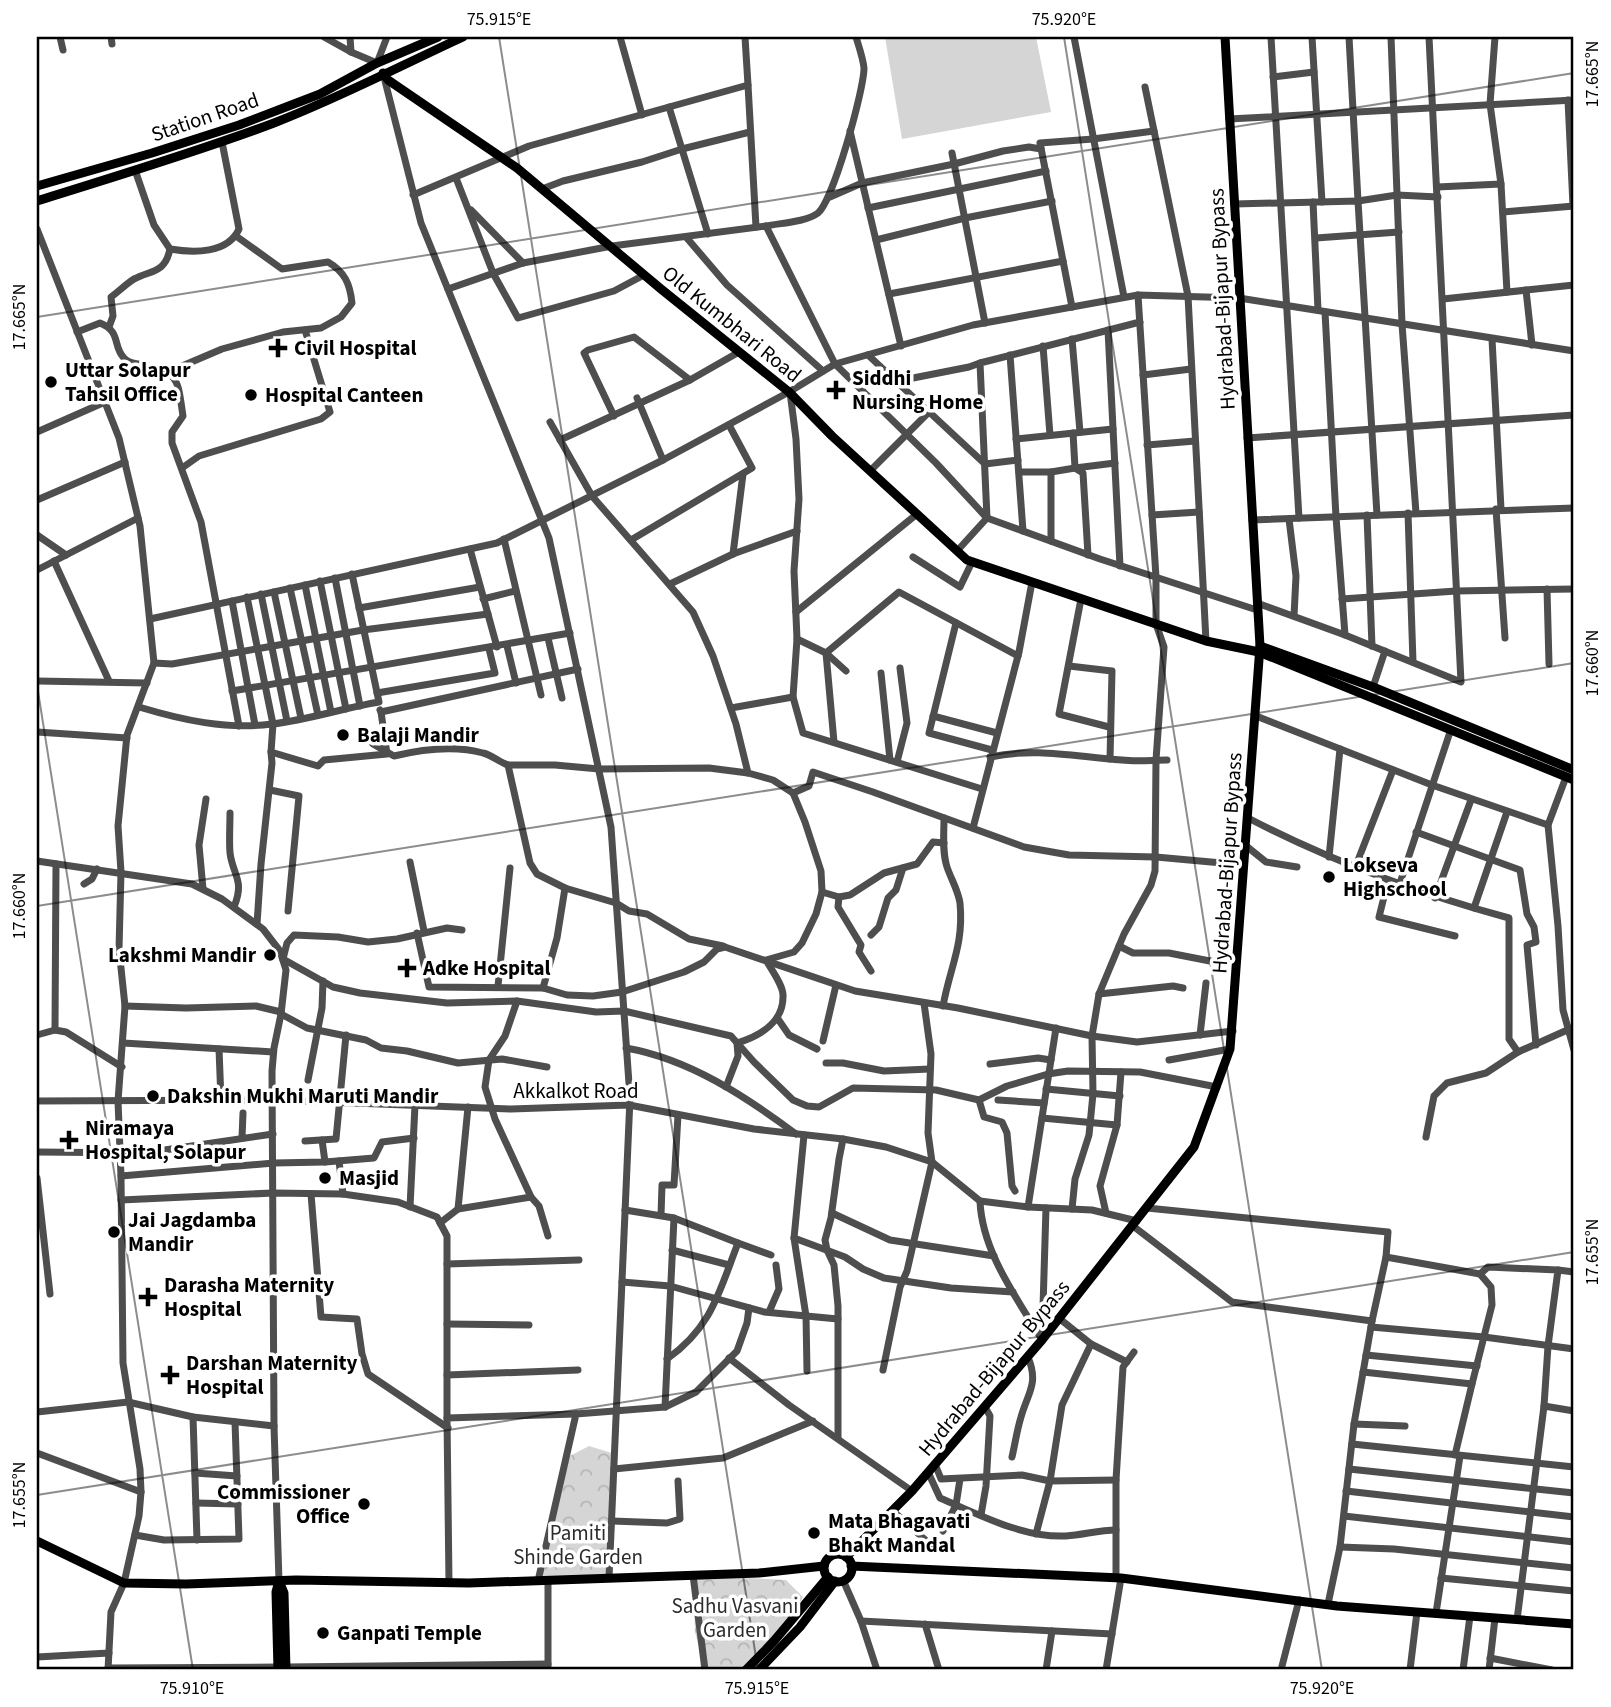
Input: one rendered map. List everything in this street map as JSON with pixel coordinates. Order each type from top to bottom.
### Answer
[{"type":"main road","name":"Station Road","points":[[37,186],[239,125],[320,94],[377,63],[438,37]]},
{"type":"main road","points":[[37,201],[222,142],[328,101],[463,37]]},
{"type":"main road","name":"Hydrabad-Bijapur Bypass","points":[[846,1557],[912,1491],[1028,1357],[1194,1147],[1230,1049],[1259,649],[1225,37]]},
{"type":"main road","name":"Old Kumbhari Road","points":[[383,73],[387,80],[503,159],[542,189],[643,275],[789,392],[870,471],[972,562],[1206,641],[1259,649]]},
{"type":"main road","points":[[1259,649],[1373,687],[1574,770]]},
{"type":"main road","points":[[1259,649],[1570,779]]},
{"type":"main road","points":[[37,1541],[124,1583],[449,1583],[759,1573],[824,1566],[832,1555],[846,1557],[851,1566],[850,1574],[835,1580],[746,1670]]},
{"type":"main road","points":[[824,1566],[835,1580]]},
{"type":"main road","points":[[851,1566],[1118,1578],[1298,1601],[1574,1624]]},
{"type":"main road","points":[[759,1670],[800,1627],[835,1580]]},
{"type":"main road","points":[[279,1581],[285,1593],[282,1668]]},
{"type":"street","points":[[60,37],[63,50]]},
{"type":"street","points":[[324,37],[377,63],[387,37]]},
{"type":"street","points":[[349,37],[351,52]]},
{"type":"street","points":[[621,37],[642,115]]},
{"type":"street","points":[[745,37],[756,227]]},
{"type":"street","points":[[448,289],[523,263],[612,246],[766,226],[820,212],[830,197],[850,131],[863,74],[864,66],[856,37]]},
{"type":"street","points":[[1074,37],[1124,298]]},
{"type":"street","points":[[1271,37],[1299,518]]},
{"type":"street","points":[[1312,37],[1317,114],[1315,238],[1345,635]]},
{"type":"street","points":[[1349,37],[1377,515]]},
{"type":"street","points":[[1391,37],[1402,324],[1410,426],[1413,662]]},
{"type":"street","points":[[766,226],[835,364],[988,518],[1156,578],[1294,616],[1461,682],[1429,37]]},
{"type":"street","points":[[1495,37],[1490,104],[1501,184],[1507,292]]},
{"type":"street","points":[[1273,77],[1314,72]]},
{"type":"street","points":[[383,73],[421,223],[548,538],[611,827],[629,1105],[609,1578]]},
{"type":"street","points":[[413,195],[529,146],[748,85]]},
{"type":"street","points":[[1145,87],[1188,296],[1206,641]]},
{"type":"street","points":[[1229,119],[1571,100],[1574,206],[1503,212]]},
{"type":"street","points":[[669,107],[708,234]]},
{"type":"street","points":[[850,131],[901,346]]},
{"type":"street","points":[[1072,307],[1040,143],[1154,131]]},
{"type":"street","points":[[542,189],[563,181],[750,132]]},
{"type":"street","points":[[170,249],[203,251],[221,246],[236,236],[239,229],[222,142]]},
{"type":"street","points":[[830,197],[862,183],[1003,151],[1029,147],[1041,149]]},
{"type":"street","points":[[952,153],[985,323]]},
{"type":"street","points":[[109,327],[113,316],[111,298],[132,280],[159,270],[168,261],[170,249],[154,225],[135,170]]},
{"type":"street","points":[[868,208],[1046,171]]},
{"type":"street","points":[[456,178],[493,273],[518,318],[614,291],[643,275]]},
{"type":"street","points":[[1437,187],[1501,184]]},
{"type":"street","points":[[1234,204],[1359,201],[1397,195],[1438,197]]},
{"type":"street","points":[[876,240],[965,218],[1052,201]]},
{"type":"street","points":[[468,207],[523,263]]},
{"type":"street","points":[[37,229],[119,438],[138,518],[153,663],[127,738],[118,826],[121,872],[120,949],[125,1006],[118,1101],[122,1363],[140,1468],[141,1492],[124,1583],[111,1612],[108,1669],[548,1667],[543,1580],[576,1415]]},
{"type":"street","points":[[1315,238],[1399,232]]},
{"type":"street","points":[[168,372],[222,349],[283,332],[321,328],[341,317],[352,303],[350,286],[340,269],[328,262],[282,269],[236,236]]},
{"type":"street","points":[[686,237],[727,285],[823,371]]},
{"type":"street","points":[[889,294],[1063,261]]},
{"type":"street","points":[[1443,299],[1574,285]]},
{"type":"street","points":[[1526,290],[1532,345]]},
{"type":"street","points":[[1072,1209],[1075,1179],[1086,1147],[1090,1123],[1093,1094],[1092,1036],[1099,994],[1119,946],[1151,885],[1156,858],[1156,760],[1164,646],[1156,624],[1156,578],[1138,295]]},
{"type":"street","points":[[150,619],[504,539],[663,460],[835,364],[985,323],[1138,295],[1238,298],[1574,351]]},
{"type":"street","points":[[899,383],[1140,322]]},
{"type":"street","points":[[77,332],[100,323],[109,327],[117,338],[121,356],[128,362],[168,372],[177,381],[183,416],[172,432],[172,443],[201,522],[239,726]]},
{"type":"street","points":[[182,468],[199,456],[321,419],[330,412],[305,330]]},
{"type":"street","points":[[1108,330],[1120,566]]},
{"type":"street","points":[[614,416],[584,353],[588,350],[634,337],[690,380]]},
{"type":"street","points":[[1072,339],[1077,433],[1075,468]]},
{"type":"street","points":[[1492,340],[1505,638]]},
{"type":"street","points":[[1043,346],[1050,435]]},
{"type":"street","points":[[560,440],[614,416],[638,401],[690,380],[739,352]]},
{"type":"street","points":[[868,355],[985,464],[1018,460]]},
{"type":"street","points":[[1010,355],[1023,531]]},
{"type":"street","points":[[957,551],[988,518],[980,363]]},
{"type":"street","points":[[1143,375],[1192,369]]},
{"type":"street","points":[[789,392],[796,439],[799,499],[794,571],[797,639],[793,698],[803,733],[982,789]]},
{"type":"street","points":[[638,401],[663,460]]},
{"type":"street","points":[[37,432],[105,402]]},
{"type":"street","points":[[870,471],[928,413]]},
{"type":"street","points":[[1247,438],[1574,415]]},
{"type":"street","points":[[550,422],[592,496],[693,612],[713,656],[731,708],[748,773]]},
{"type":"street","points":[[631,540],[752,468],[729,425]]},
{"type":"street","points":[[1016,439],[1113,429]]},
{"type":"street","points":[[1147,444],[1195,441]]},
{"type":"street","points":[[37,500],[125,462]]},
{"type":"street","points":[[1018,472],[1051,472],[1115,463]]},
{"type":"street","points":[[1075,468],[1083,473],[1088,555]]},
{"type":"street","points":[[1051,472],[1051,541]]},
{"type":"street","points":[[733,554],[743,474]]},
{"type":"street","points":[[1252,520],[1574,508]]},
{"type":"street","points":[[1152,515],[1199,512]]},
{"type":"street","points":[[796,612],[917,514]]},
{"type":"street","points":[[1367,515],[1372,646]]},
{"type":"street","points":[[37,570],[138,518]]},
{"type":"street","points":[[1289,519],[1296,576],[1294,616]]},
{"type":"street","points":[[670,584],[733,554],[797,531]]},
{"type":"street","points":[[37,535],[66,555]]},
{"type":"street","points":[[504,539],[541,695]]},
{"type":"street","points":[[377,693],[495,673],[488,614],[470,548]]},
{"type":"street","points":[[913,557],[960,587],[972,562]]},
{"type":"street","points":[[54,561],[109,681]]},
{"type":"street","points":[[352,574],[381,712],[387,754]]},
{"type":"street","points":[[335,578],[360,706]]},
{"type":"street","points":[[320,581],[346,709]]},
{"type":"street","points":[[973,828],[1018,656],[1032,582]]},
{"type":"street","points":[[305,585],[331,712]]},
{"type":"street","points":[[359,608],[480,587]]},
{"type":"street","points":[[290,588],[318,715]]},
{"type":"street","points":[[1548,589],[1549,664]]},
{"type":"street","points":[[1342,599],[1457,591],[1574,589]]},
{"type":"street","points":[[483,598],[516,591]]},
{"type":"street","points":[[274,592],[301,718]]},
{"type":"street","points":[[827,653],[899,592],[1018,656]]},
{"type":"street","points":[[261,594],[287,721]]},
{"type":"street","points":[[247,597],[273,724],[270,790],[257,924]]},
{"type":"street","points":[[1081,599],[1059,714],[1110,727]]},
{"type":"street","points":[[232,601],[255,725]]},
{"type":"street","points":[[153,663],[172,664],[363,630],[488,614]]},
{"type":"street","points":[[956,623],[929,733],[991,753],[1054,751],[1110,759],[1167,760]]},
{"type":"street","points":[[232,691],[570,633]]},
{"type":"street","points":[[548,638],[562,698]]},
{"type":"street","points":[[797,639],[827,653],[846,671]]},
{"type":"street","points":[[506,646],[516,683]]},
{"type":"street","points":[[1373,687],[1385,651]]},
{"type":"street","points":[[827,653],[834,741]]},
{"type":"street","points":[[1069,666],[1112,671],[1110,759]]},
{"type":"street","points":[[894,761],[907,723],[900,668]]},
{"type":"street","points":[[381,712],[578,669]]},
{"type":"street","points":[[881,673],[894,761]]},
{"type":"street","points":[[37,681],[147,683]]},
{"type":"street","points":[[731,708],[793,698]]},
{"type":"street","points":[[139,707],[178,719],[239,726],[273,724],[379,702]]},
{"type":"street","points":[[933,716],[997,733]]},
{"type":"street","points":[[1256,716],[1471,800],[1548,825]]},
{"type":"street","points":[[1399,886],[1451,729]]},
{"type":"street","points":[[37,732],[127,738]]},
{"type":"street","points":[[373,744],[394,756],[434,748],[453,749],[485,753],[508,765],[598,769],[709,768],[748,773],[773,780],[793,793],[821,872],[822,892],[816,914],[802,943],[794,952],[766,960]]},
{"type":"street","points":[[1329,857],[1340,749]]},
{"type":"street","points":[[271,752],[318,766],[327,759],[387,754]]},
{"type":"street","points":[[508,765],[530,863],[537,874],[565,888],[616,902],[629,911],[647,914],[689,939],[725,947],[855,991],[1092,1036],[1137,1042],[1233,1031]]},
{"type":"street","points":[[1355,868],[1393,770]]},
{"type":"street","points":[[793,793],[809,786],[813,772],[1024,847],[1058,853],[1244,865]]},
{"type":"street","points":[[1570,779],[1548,825],[1562,997],[1572,1029],[1574,1050]]},
{"type":"street","points":[[270,790],[299,796],[288,911]]},
{"type":"street","points":[[203,889],[199,845],[206,799]]},
{"type":"street","points":[[1435,898],[1471,800]]},
{"type":"street","points":[[1474,908],[1507,812]]},
{"type":"street","points":[[230,813],[230,855],[237,873],[239,892],[234,907]]},
{"type":"street","points":[[943,1006],[957,959],[960,921],[960,901],[946,866],[944,818]]},
{"type":"street","points":[[1248,818],[1304,847],[1399,886],[1509,918],[1509,1039],[1518,1052]]},
{"type":"street","points":[[1416,832],[1520,870],[1527,914],[1534,927],[1536,942],[1527,944],[1536,1045]]},
{"type":"street","points":[[822,892],[839,897],[850,895],[884,873],[917,864],[933,842],[944,843]]},
{"type":"street","points":[[1245,845],[1266,862],[1297,867]]},
{"type":"street","points":[[37,861],[192,884],[234,907],[257,924],[280,951],[286,970],[273,1052],[274,1426],[279,1581]]},
{"type":"street","points":[[410,862],[429,987],[543,988],[567,995],[593,996],[622,992],[684,972],[725,947]]},
{"type":"street","points":[[55,1030],[56,864]]},
{"type":"street","points":[[498,986],[510,868]]},
{"type":"street","points":[[871,935],[879,927],[888,898],[896,890],[903,868]]},
{"type":"street","points":[[84,884],[92,879],[97,869]]},
{"type":"street","points":[[1388,881],[1379,917],[1455,936]]},
{"type":"street","points":[[543,988],[557,938],[565,888]]},
{"type":"street","points":[[839,897],[838,907],[861,946],[859,952],[871,971]]},
{"type":"street","points":[[283,960],[287,943],[294,935],[338,937],[368,942],[397,939],[447,928],[462,930]]},
{"type":"street","points":[[1119,946],[1133,953],[1169,953],[1215,962]]},
{"type":"street","points":[[283,960],[333,987],[360,993],[447,1003],[517,1001],[597,1012],[624,1011],[731,1036],[793,1100],[807,1106],[820,1107],[853,1088],[928,1089],[979,1100],[1007,1086],[1068,1071],[1154,1073],[1217,1087]]},
{"type":"street","points":[[737,1043],[756,1037],[778,1019],[784,993],[766,960]]},
{"type":"street","points":[[308,1080],[322,1008],[323,981]]},
{"type":"street","points":[[1200,1035],[1206,983]]},
{"type":"street","points":[[823,1041],[836,985]]},
{"type":"street","points":[[1099,994],[1173,986],[1182,988]]},
{"type":"street","points":[[517,1001],[505,1036],[489,1060],[485,1087],[491,1108],[531,1198],[539,1206],[548,1236]]},
{"type":"street","points":[[883,1370],[902,1280],[907,1271],[932,1162],[929,1155],[928,1089],[931,1054],[924,1003]]},
{"type":"street","points":[[125,1006],[256,1006],[281,1013],[307,1028],[366,1040],[381,1048],[458,1063],[502,1059],[547,1067]]},
{"type":"street","points":[[778,1019],[789,1035],[817,1049]]},
{"type":"street","points":[[1028,1207],[1056,1028]]},
{"type":"street","points":[[1426,1137],[1434,1096],[1447,1083],[1486,1073],[1518,1052],[1572,1029]]},
{"type":"street","points":[[37,1035],[55,1030],[66,1032],[122,1067]]},
{"type":"street","points":[[305,1140],[335,1139],[346,1035]]},
{"type":"street","points":[[122,1043],[273,1052]]},
{"type":"street","points":[[726,1087],[738,1056],[737,1043]]},
{"type":"street","points":[[626,1048],[649,1052],[726,1087],[750,1100],[800,1135],[794,1238],[806,1316],[807,1371]]},
{"type":"street","points":[[219,1049],[221,1100]]},
{"type":"street","points":[[1169,1060],[1230,1049]]},
{"type":"street","points":[[990,1064],[1038,1058],[1051,1060]]},
{"type":"street","points":[[826,1063],[843,1063],[884,1071],[930,1069]]},
{"type":"street","points":[[1106,1213],[1100,1186],[1117,1125],[1121,1072]]},
{"type":"street","points":[[1046,1089],[1120,1096]]},
{"type":"street","name":"Akkalkot Road","points":[[37,1101],[274,1100],[491,1108],[629,1105],[754,1129],[887,1147],[932,1162],[981,1200],[1028,1207],[1092,1210],[1135,1224]]},
{"type":"street","points":[[979,1100],[984,1117],[1002,1122],[1007,1133],[1012,1186],[1015,1191]]},
{"type":"street","points":[[998,1100],[1044,1103]]},
{"type":"street","points":[[410,1207],[415,1105]]},
{"type":"street","points":[[458,1209],[468,1107]]},
{"type":"street","points":[[243,1113],[243,1138]]},
{"type":"street","points":[[661,1215],[662,1185],[674,1185],[678,1115]]},
{"type":"street","points":[[1042,1118],[1117,1125]]},
{"type":"street","points":[[37,1152],[145,1153],[273,1134]]},
{"type":"street","points":[[121,1176],[274,1163],[374,1158],[382,1142],[414,1138]]},
{"type":"street","points":[[838,1438],[838,1319],[834,1265],[825,1240],[832,1213],[843,1139]]},
{"type":"street","points":[[322,1140],[325,1162]]},
{"type":"street","points":[[338,1161],[343,1194]]},
{"type":"street","points":[[37,1178],[50,1294]]},
{"type":"street","points":[[121,1200],[273,1193],[343,1194],[398,1202],[437,1217],[447,1236],[449,1583]]},
{"type":"street","points":[[312,1194],[321,1317],[357,1319],[368,1374],[447,1428]]},
{"type":"street","points":[[440,1223],[458,1209],[531,1198]]},
{"type":"street","points":[[981,1200],[981,1219],[994,1256],[1042,1340]]},
{"type":"street","points":[[1042,1340],[1046,1208]]},
{"type":"street","points":[[1147,1208],[1388,1232],[1386,1257],[1371,1324],[1354,1424],[1340,1547],[1328,1604]]},
{"type":"street","points":[[625,1210],[674,1218],[771,1255]]},
{"type":"street","points":[[832,1213],[890,1240],[994,1256]]},
{"type":"street","points":[[665,1407],[674,1218]]},
{"type":"street","points":[[1135,1224],[1232,1302],[1371,1324],[1574,1349]]},
{"type":"street","points":[[794,1238],[845,1257],[884,1278],[951,1288],[1013,1292]]},
{"type":"street","points":[[667,1359],[688,1344],[712,1312],[738,1243]]},
{"type":"street","points":[[672,1250],[729,1265]]},
{"type":"street","points":[[1386,1257],[1480,1274],[1491,1287],[1492,1305],[1476,1366],[1458,1455],[1457,1480],[1436,1613]]},
{"type":"street","points":[[447,1264],[579,1260]]},
{"type":"street","points":[[769,1312],[779,1289],[776,1265]]},
{"type":"street","points":[[1480,1274],[1488,1267],[1574,1272]]},
{"type":"street","points":[[1517,1620],[1558,1270]]},
{"type":"street","points":[[622,1282],[670,1286],[769,1312],[838,1319]]},
{"type":"street","points":[[447,1418],[576,1415],[665,1407],[696,1392],[737,1351],[747,1323],[749,1308]]},
{"type":"street","points":[[1060,1319],[1091,1344],[1126,1362]]},
{"type":"street","points":[[447,1324],[529,1325]]},
{"type":"street","points":[[1036,1534],[1050,1481],[1062,1405],[1091,1344]]},
{"type":"street","points":[[1106,1670],[1118,1578],[1116,1480],[1123,1367],[1134,1352]]},
{"type":"street","points":[[1366,1355],[1476,1366]]},
{"type":"street","points":[[1012,1457],[1019,1422],[1034,1382],[1028,1357]]},
{"type":"street","points":[[729,1358],[912,1491]]},
{"type":"street","points":[[447,1375],[579,1370]]},
{"type":"street","points":[[1363,1372],[1472,1384]]},
{"type":"street","points":[[37,1412],[128,1402],[193,1416],[274,1426]]},
{"type":"street","points":[[1544,1406],[1574,1411]]},
{"type":"street","points":[[981,1516],[990,1416],[985,1407]]},
{"type":"street","points":[[193,1416],[197,1540]]},
{"type":"street","points":[[614,1469],[723,1458],[813,1421]]},
{"type":"street","points":[[135,1535],[164,1540],[239,1539],[235,1422]]},
{"type":"street","points":[[1354,1424],[1405,1426]]},
{"type":"street","points":[[1352,1444],[1574,1467]]},
{"type":"street","points":[[37,1453],[141,1492]]},
{"type":"street","points":[[936,1464],[941,1479],[1022,1475],[1050,1481],[1116,1480]]},
{"type":"street","points":[[1349,1469],[1574,1493]]},
{"type":"street","points":[[928,1472],[940,1499],[1036,1534],[1067,1536],[1116,1530]]},
{"type":"street","points":[[195,1473],[237,1476]]},
{"type":"street","points":[[943,1531],[956,1505],[960,1479]]},
{"type":"street","points":[[612,1521],[667,1523],[680,1519],[678,1481]]},
{"type":"street","points":[[1346,1491],[1574,1517]]},
{"type":"street","points":[[196,1503],[238,1504]]},
{"type":"street","points":[[893,1511],[932,1545]]},
{"type":"street","points":[[1344,1516],[1574,1542]]},
{"type":"street","points":[[1340,1547],[1445,1553],[1574,1567]]},
{"type":"street","points":[[693,1575],[705,1670]]},
{"type":"street","points":[[1441,1578],[1574,1591]]},
{"type":"street","points":[[835,1580],[861,1621],[877,1670]]},
{"type":"street","points":[[1281,1670],[1298,1601]]},
{"type":"street","points":[[1410,1670],[1417,1612]]},
{"type":"street","points":[[1463,1670],[1470,1616]]},
{"type":"street","points":[[1489,1670],[1495,1618]]},
{"type":"street","points":[[861,1621],[1112,1634]]},
{"type":"street","points":[[925,1624],[939,1670]]},
{"type":"street","points":[[1046,1670],[1052,1631]]},
{"type":"street","points":[[37,1657],[109,1653]]},
{"type":"street","points":[[1490,1658],[1552,1670]]},
{"type":"green space","points":[[885,37],[1036,37],[1051,112],[902,139]]},
{"type":"green space","name":"Pamiti Shinde Garden","points":[[589,1446],[615,1454],[609,1578],[538,1581],[566,1458]]},
{"type":"green space","name":"Sadhu Vasvani Garden","points":[[693,1575],[786,1580],[803,1597],[789,1620],[744,1670],[705,1670],[695,1632]]},
{"type":"place","name":"Civil Hospital","points":[[278,348]]},
{"type":"place","name":"Uttar Solapur Tahsil Office","points":[[51,382]]},
{"type":"place","name":"Siddhi Nursing Home","points":[[836,390]]},
{"type":"place","name":"Hospital Canteen","points":[[251,395]]},
{"type":"place","name":"Balaji Mandir","points":[[343,735]]},
{"type":"place","name":"Lokseva Highschool","points":[[1329,877]]},
{"type":"place","name":"Lakshmi Mandir","points":[[270,955]]},
{"type":"place","name":"Adke Hospital","points":[[407,968]]},
{"type":"place","name":"Dakshin Mukhi Maruti Mandir","points":[[153,1096]]},
{"type":"place","name":"Niramaya Hospital, Solapur","points":[[69,1140]]},
{"type":"place","name":"Masjid","points":[[325,1178]]},
{"type":"place","name":"Jai Jagdamba Mandir","points":[[114,1232]]},
{"type":"place","name":"Darasha Maternity Hospital","points":[[148,1297]]},
{"type":"place","name":"Darshan Maternity Hospital","points":[[170,1375]]},
{"type":"place","name":"Commissioner Office","points":[[364,1504]]},
{"type":"place","name":"Mata Bhagavati Bhakt Mandal","points":[[814,1533]]},
{"type":"place","name":"Ganpati Temple","points":[[323,1633]]}]
